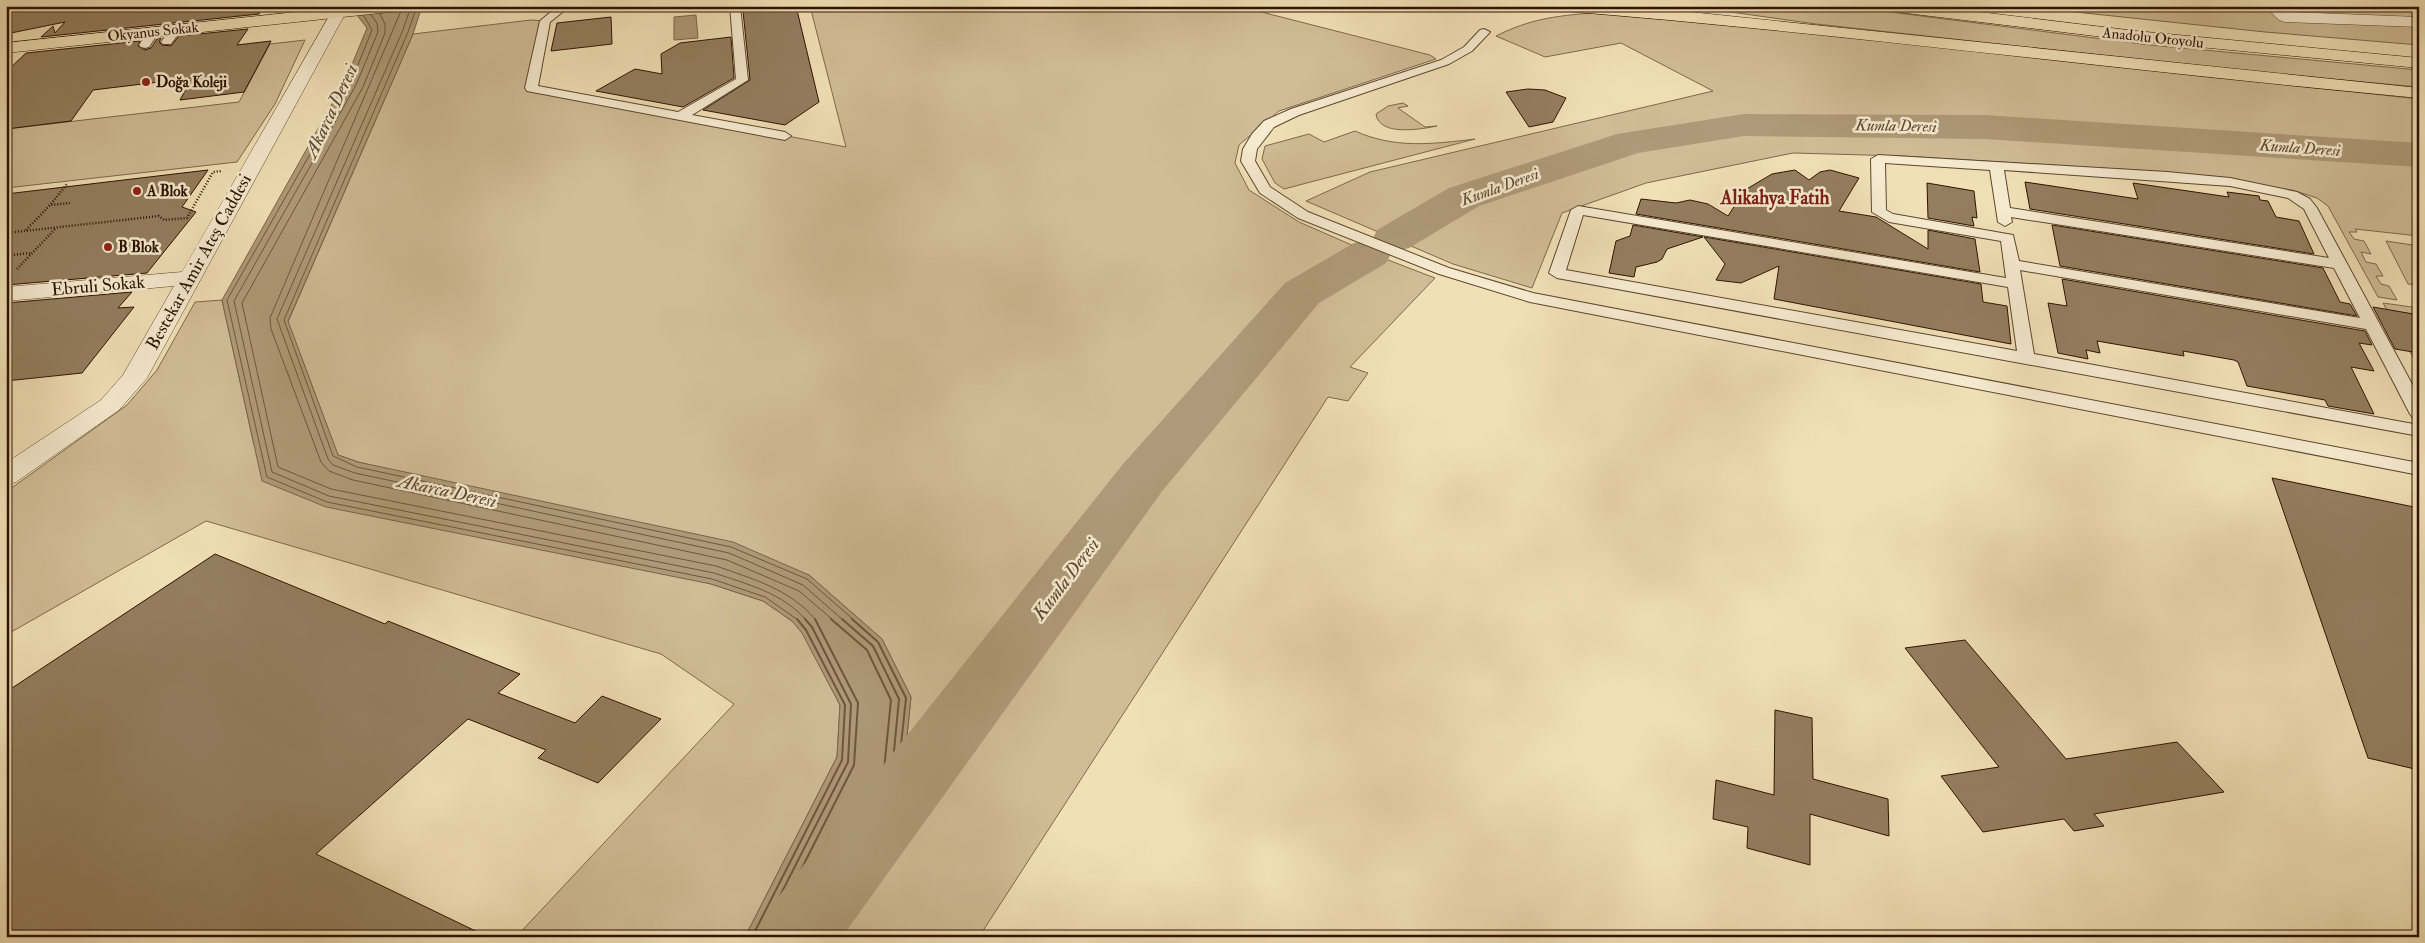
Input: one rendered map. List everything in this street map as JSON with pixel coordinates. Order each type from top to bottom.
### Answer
[{"type":"main road","name":"Okyanus Sokak","points":[[6,48],[171,36],[347,9],[399,6]]},
{"type":"main road","points":[[1564,6],[1794,26],[2309,83],[2419,93]]},
{"type":"main road","points":[[1673,6],[1794,26]]},
{"type":"main road","name":"Anadolu Otoyolu","points":[[1889,6],[2136,36],[2419,63]]},
{"type":"main road","name":"Anadolu Otoyolu","points":[[1966,6],[2157,28],[2419,51]]},
{"type":"street","points":[[2273,6],[2284,17],[2419,22]]},
{"type":"street","name":"Bestekar Amir Ateş Caddesi","points":[[6,476],[110,405],[134,378],[347,9]]},
{"type":"street","name":"Ebruli Sokak","points":[[9,284],[190,278]]},
{"type":"lane","points":[[565,6],[545,21],[531,88],[785,136]]},
{"type":"lane","points":[[680,116],[742,80],[735,6]]},
{"type":"lane","points":[[1484,32],[1468,49],[1445,62],[1295,112],[1269,124],[1257,137],[1250,149],[1248,161],[1265,190],[1303,215],[1444,272],[1530,297],[2419,469]]},
{"type":"lane","points":[[2008,238],[1889,218],[1879,212],[1878,159],[2168,176],[2230,182],[2275,190],[2305,202],[2419,414]]},
{"type":"lane","points":[[1996,165],[2026,358]]},
{"type":"lane","points":[[2015,284],[1578,210],[1557,273],[2419,431]]},
{"type":"lane","points":[[2004,211],[2339,264]]},
{"type":"lane","points":[[2012,264],[2372,325]]},
{"type":"path","points":[[6,233],[159,216],[164,220],[187,218],[213,172],[223,171]]},
{"type":"path","points":[[26,231],[67,184]]},
{"type":"path","points":[[50,205],[70,203]]},
{"type":"path","points":[[9,284],[32,253],[57,228]]},
{"type":"path","points":[[10,255],[32,253]]},
{"type":"shaded area","points":[[810,6],[1238,6],[1430,55],[1436,59],[1279,111],[1239,145],[1235,163],[1249,190],[1299,222],[1370,253],[1435,278],[1350,367],[1368,373],[1348,401],[1328,397],[979,937],[841,937],[903,775],[911,697],[882,639],[809,575],[358,462],[338,455],[288,322],[413,34],[531,20],[545,21],[531,88],[846,147]]},
{"type":"shaded area","points":[[1688,6],[1843,6],[2150,45],[2419,70],[2419,87],[2265,73],[1816,24]]},
{"type":"shaded area","points":[[2018,6],[2419,6],[2419,45],[2265,32]]},
{"type":"shaded area","points":[[1592,13],[1693,20],[2419,99],[2419,236],[2355,229],[2357,232],[2349,232],[2354,239],[2364,241],[2371,254],[2361,252],[2366,262],[2376,264],[2383,276],[2376,276],[2381,284],[2389,286],[2397,300],[2378,297],[2328,206],[2317,198],[2292,190],[2167,172],[1902,156],[1793,153],[1646,183],[1562,213],[1532,288],[1453,264],[1306,201],[1370,172],[1713,91],[1621,43],[1545,57],[1496,36],[1508,30],[1543,19]]},
{"type":"shaded area","points":[[305,40],[275,104],[237,162],[6,188],[6,129],[239,102],[270,44]]},
{"type":"shaded area","points":[[1403,103],[1408,106],[1398,108],[1425,127],[1437,126],[1402,130],[1385,126],[1379,121],[1376,114],[1388,106]]},
{"type":"shaded area","points":[[1355,131],[1385,141],[1414,144],[1475,139],[1284,189],[1275,183],[1262,159],[1265,146],[1309,134],[1324,142]]},
{"type":"shaded area","points":[[2386,241],[2419,246],[2419,285],[2408,284]]},
{"type":"shaded area","points":[[222,300],[254,445],[763,601],[799,626],[840,705],[837,757],[745,937],[516,937],[734,704],[661,654],[206,521],[6,635],[6,492],[127,405],[157,370],[195,302]]},
{"type":"shaded area","points":[[2383,303],[2419,308],[2417,353],[2419,353],[2419,368]]},
{"type":"water","name":"Akarca Deresi","points":[[361,6],[422,6],[413,34],[288,321],[338,455],[358,462],[733,542],[809,575],[882,639],[911,697],[903,775],[841,937],[745,937],[837,757],[840,705],[802,633],[792,621],[763,601],[711,584],[326,507],[262,481],[222,300],[346,79],[367,28],[356,14]]},
{"type":"water","points":[[696,15],[698,38],[674,40],[674,17]]},
{"type":"building","points":[[6,6],[264,6],[259,14],[41,37],[53,26],[55,33],[65,22],[6,34]]},
{"type":"building","points":[[796,6],[819,102],[785,125],[703,110],[750,80],[743,11]]},
{"type":"building","points":[[611,17],[612,44],[551,51],[557,23]]},
{"type":"building","name":"Doğa Koleji","points":[[248,29],[237,45],[271,41],[244,92],[180,100],[192,78],[93,90],[71,121],[6,129],[6,72],[26,53],[140,41],[138,46],[145,50],[151,48],[157,39],[161,38],[159,42],[162,45],[171,46],[179,36]]},
{"type":"building","points":[[731,37],[734,78],[683,107],[596,91],[635,69],[662,74],[661,54],[680,43]]},
{"type":"building","points":[[1528,89],[1545,90],[1566,98],[1553,122],[1529,127],[1506,92]]},
{"type":"building","points":[[208,170],[182,207],[196,212],[147,273],[6,285],[6,194]]},
{"type":"building","points":[[1795,170],[1809,180],[1820,172],[1830,170],[1859,178],[1839,211],[1876,217],[1928,249],[1928,230],[1975,239],[1980,272],[1636,214],[1641,199],[1676,203],[1690,200],[1708,204],[1728,216],[1745,190],[1772,174]]},
{"type":"building","points":[[2025,182],[2138,199],[2133,183],[2229,197],[2227,192],[2259,196],[2260,200],[2268,201],[2276,217],[2299,221],[2314,254],[2030,209]]},
{"type":"building","points":[[1927,183],[1974,191],[1977,218],[1972,217],[1974,226],[1928,218]]},
{"type":"building","points":[[1633,225],[1703,237],[1667,249],[1662,259],[1657,262],[1636,267],[1634,277],[1609,273],[1616,241],[1630,236]]},
{"type":"building","points":[[2052,225],[2323,268],[2340,302],[2350,304],[2357,316],[2060,266]]},
{"type":"building","points":[[1704,237],[1981,284],[1983,302],[2007,306],[2011,344],[1774,299],[1779,266],[1741,283],[1716,280],[1725,264]]},
{"type":"building","points":[[2062,279],[2365,331],[2372,345],[2359,343],[2374,371],[2351,367],[2374,414],[2328,406],[2325,400],[2247,386],[2238,362],[2234,360],[2183,351],[2184,356],[2097,341],[2100,353],[2086,350],[2088,359],[2058,353],[2048,303],[2067,306]]},
{"type":"building","points":[[132,292],[118,308],[134,307],[82,373],[6,381],[6,303]]},
{"type":"building","points":[[2373,307],[2419,315],[2419,353],[2395,349]]},
{"type":"building","points":[[2272,478],[2419,508],[2419,770],[2368,758]]},
{"type":"building","points":[[215,554],[385,624],[388,621],[520,674],[498,693],[575,723],[602,696],[661,719],[598,783],[538,758],[546,750],[468,719],[316,854],[488,937],[6,937],[6,692]]},
{"type":"building","points":[[1965,640],[2066,759],[2177,742],[2224,792],[2094,814],[2104,826],[2074,831],[2064,819],[1983,832],[1941,776],[1999,767],[1905,648]]},
{"type":"building","points":[[1775,710],[1812,718],[1813,779],[1888,799],[1889,836],[1810,814],[1810,865],[1747,848],[1748,827],[1713,819],[1716,780],[1774,795]]},
{"type":"waterway","name":"Kumla Deresi","points":[[1393,239],[1464,197],[1631,142],[1744,125],[1985,127],[2419,155]]},
{"type":"waterway","name":"Kumla Deresi","points":[[795,937],[1143,477],[1302,293],[1370,253]]},
{"type":"place","name":"Doğa Koleji","points":[[146,82]]},
{"type":"place","name":"A Blok","points":[[137,191]]},
{"type":"place","name":"B Blok","points":[[108,247]]},
{"type":"district","name":"Alikahya Fatih","points":[[1775,198]]}]
